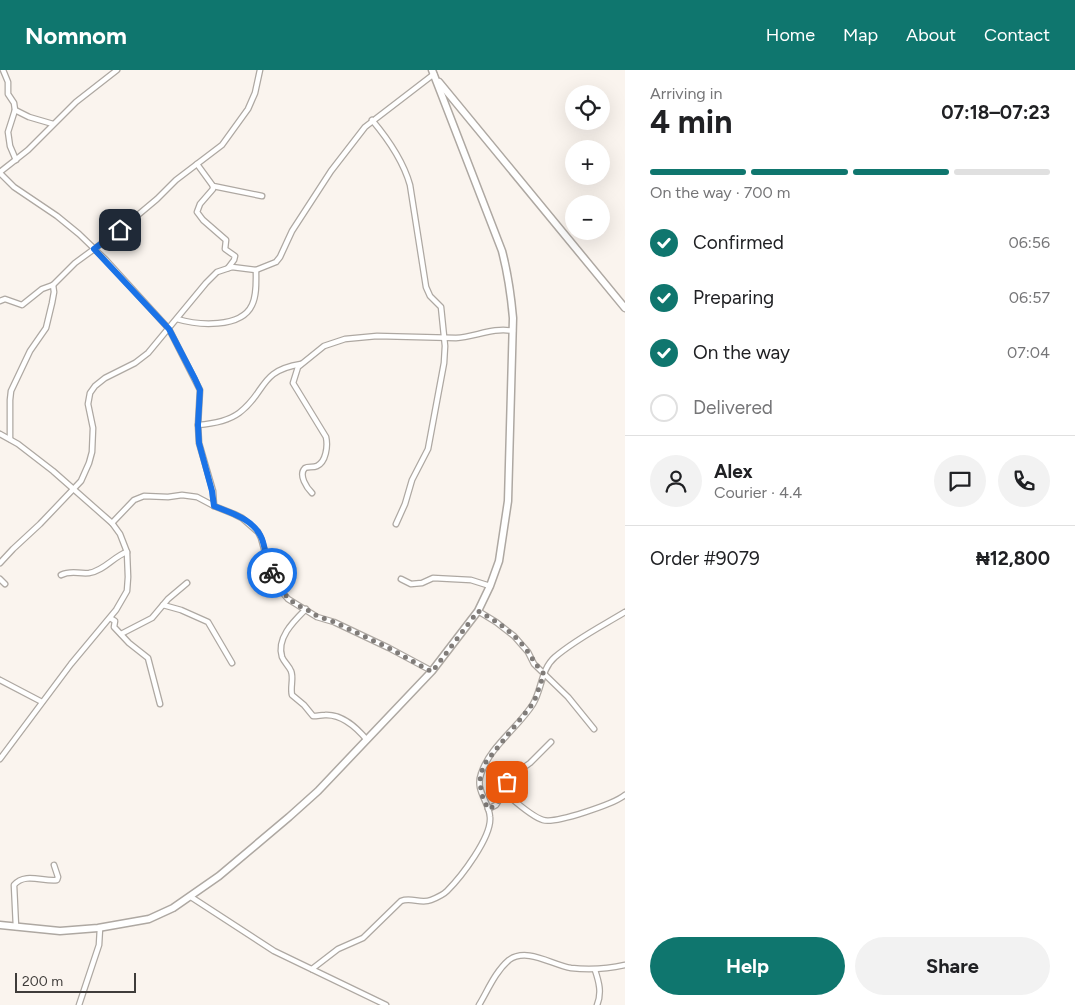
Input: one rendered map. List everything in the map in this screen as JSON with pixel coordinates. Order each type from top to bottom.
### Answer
[{"type":"main road","points":[[434,74],[625,308]]},
{"type":"main road","points":[[0,925],[60,931],[100,928],[149,918],[173,908],[191,897],[259,844],[318,791],[432,672],[478,611],[499,562],[508,501],[512,331],[511,295],[508,273],[502,252],[434,74]]},
{"type":"street","points":[[3,70],[8,82],[8,94],[14,103],[15,110],[8,132],[10,146],[16,160]]},
{"type":"street","points":[[117,70],[76,102],[28,150],[0,173],[14,187],[57,216],[79,234],[169,329],[200,390],[199,443],[212,491],[214,506]]},
{"type":"street","points":[[0,301],[6,299],[22,305],[42,289],[53,285],[75,263],[120,230],[157,199],[176,180],[216,150],[229,138],[235,126],[248,109],[260,70]]},
{"type":"street","points":[[0,563],[81,481],[92,452],[92,428],[88,404],[93,389],[105,378],[128,367],[153,348],[209,279],[217,272],[228,268],[256,270],[279,260],[292,231],[331,171],[356,138],[372,120],[434,74]]},
{"type":"street","points":[[15,110],[29,117],[53,124]]},
{"type":"street","points":[[372,120],[389,142],[406,172],[410,184],[426,287],[430,296],[441,307],[444,339],[444,362],[432,436],[423,461],[412,480],[405,504],[396,524]]},
{"type":"street","points":[[197,164],[213,186],[262,196]]},
{"type":"street","points":[[213,186],[213,189],[200,204],[197,212],[203,220],[226,240],[225,249],[234,256],[234,260],[228,268]]},
{"type":"street","points":[[177,319],[189,322],[223,323],[232,321],[244,314],[252,305],[256,270]]},
{"type":"street","points":[[10,439],[11,391],[30,351],[46,328],[54,292],[53,285]]},
{"type":"street","points":[[312,493],[305,484],[304,469],[306,467],[318,466],[322,463],[327,443],[326,438],[293,382],[295,373],[302,363],[324,346],[345,339],[377,336],[465,338],[504,329],[512,331]]},
{"type":"street","points":[[198,425],[237,414],[246,407],[267,379],[277,370],[285,366],[302,363]]},
{"type":"street","points":[[0,434],[10,439],[48,468],[112,523],[120,534],[127,552],[128,585],[122,602],[42,702],[0,759]]},
{"type":"street","points":[[112,523],[134,500],[144,496],[168,497],[182,495],[197,497],[242,518],[258,532],[262,538],[269,567],[282,592],[295,604],[317,616],[389,648],[432,672]]},
{"type":"street","points":[[61,575],[71,571],[90,573],[113,561],[120,554],[127,552]]},
{"type":"street","points":[[401,578],[411,584],[422,583],[433,578],[471,580],[490,586]]},
{"type":"street","points":[[0,580],[5,584]]},
{"type":"street","points":[[121,634],[149,620],[168,599],[187,583]]},
{"type":"street","points":[[163,605],[181,610],[208,622],[232,663]]},
{"type":"street","points":[[306,609],[283,637],[282,656],[292,672],[292,695],[313,716],[327,714],[343,720],[356,728],[367,740]]},
{"type":"street","points":[[478,611],[509,631],[523,646],[534,664],[568,697],[594,729]]},
{"type":"street","points":[[312,969],[338,949],[363,938],[401,901],[409,899],[430,900],[447,891],[474,857],[481,845],[491,818],[481,793],[480,775],[486,762],[534,702],[550,662],[560,653],[625,612]]},
{"type":"street","points":[[110,618],[115,621],[114,627],[128,643],[148,658],[160,704]]},
{"type":"street","points":[[0,680],[42,702]]},
{"type":"street","points":[[488,809],[496,805],[504,792],[509,778],[530,763],[551,742]]},
{"type":"street","points":[[504,792],[537,817],[547,821],[597,808],[618,800],[625,795]]},
{"type":"street","points":[[16,927],[14,885],[18,881],[30,878],[57,880],[54,865]]},
{"type":"street","points":[[191,897],[274,951],[386,1005]]},
{"type":"street","points":[[79,1005],[99,945],[100,928]]},
{"type":"street","points":[[479,1005],[499,971],[516,956],[529,955],[562,966],[595,970],[625,965]]},
{"type":"street","points":[[595,970],[600,991],[597,1005]]},
{"type":"way so far","points":[[272,573],[282,592],[295,604],[317,616],[389,648],[432,672],[478,611],[509,631],[544,674],[534,702],[529,710],[486,762],[480,775],[479,785],[488,809],[496,805],[504,792],[507,782]]},
{"type":"route","points":[[120,230],[94,249],[169,329],[174,338],[200,390],[198,414],[199,443],[212,491],[214,506],[242,518],[258,532],[262,538],[265,556],[272,573]]}]
